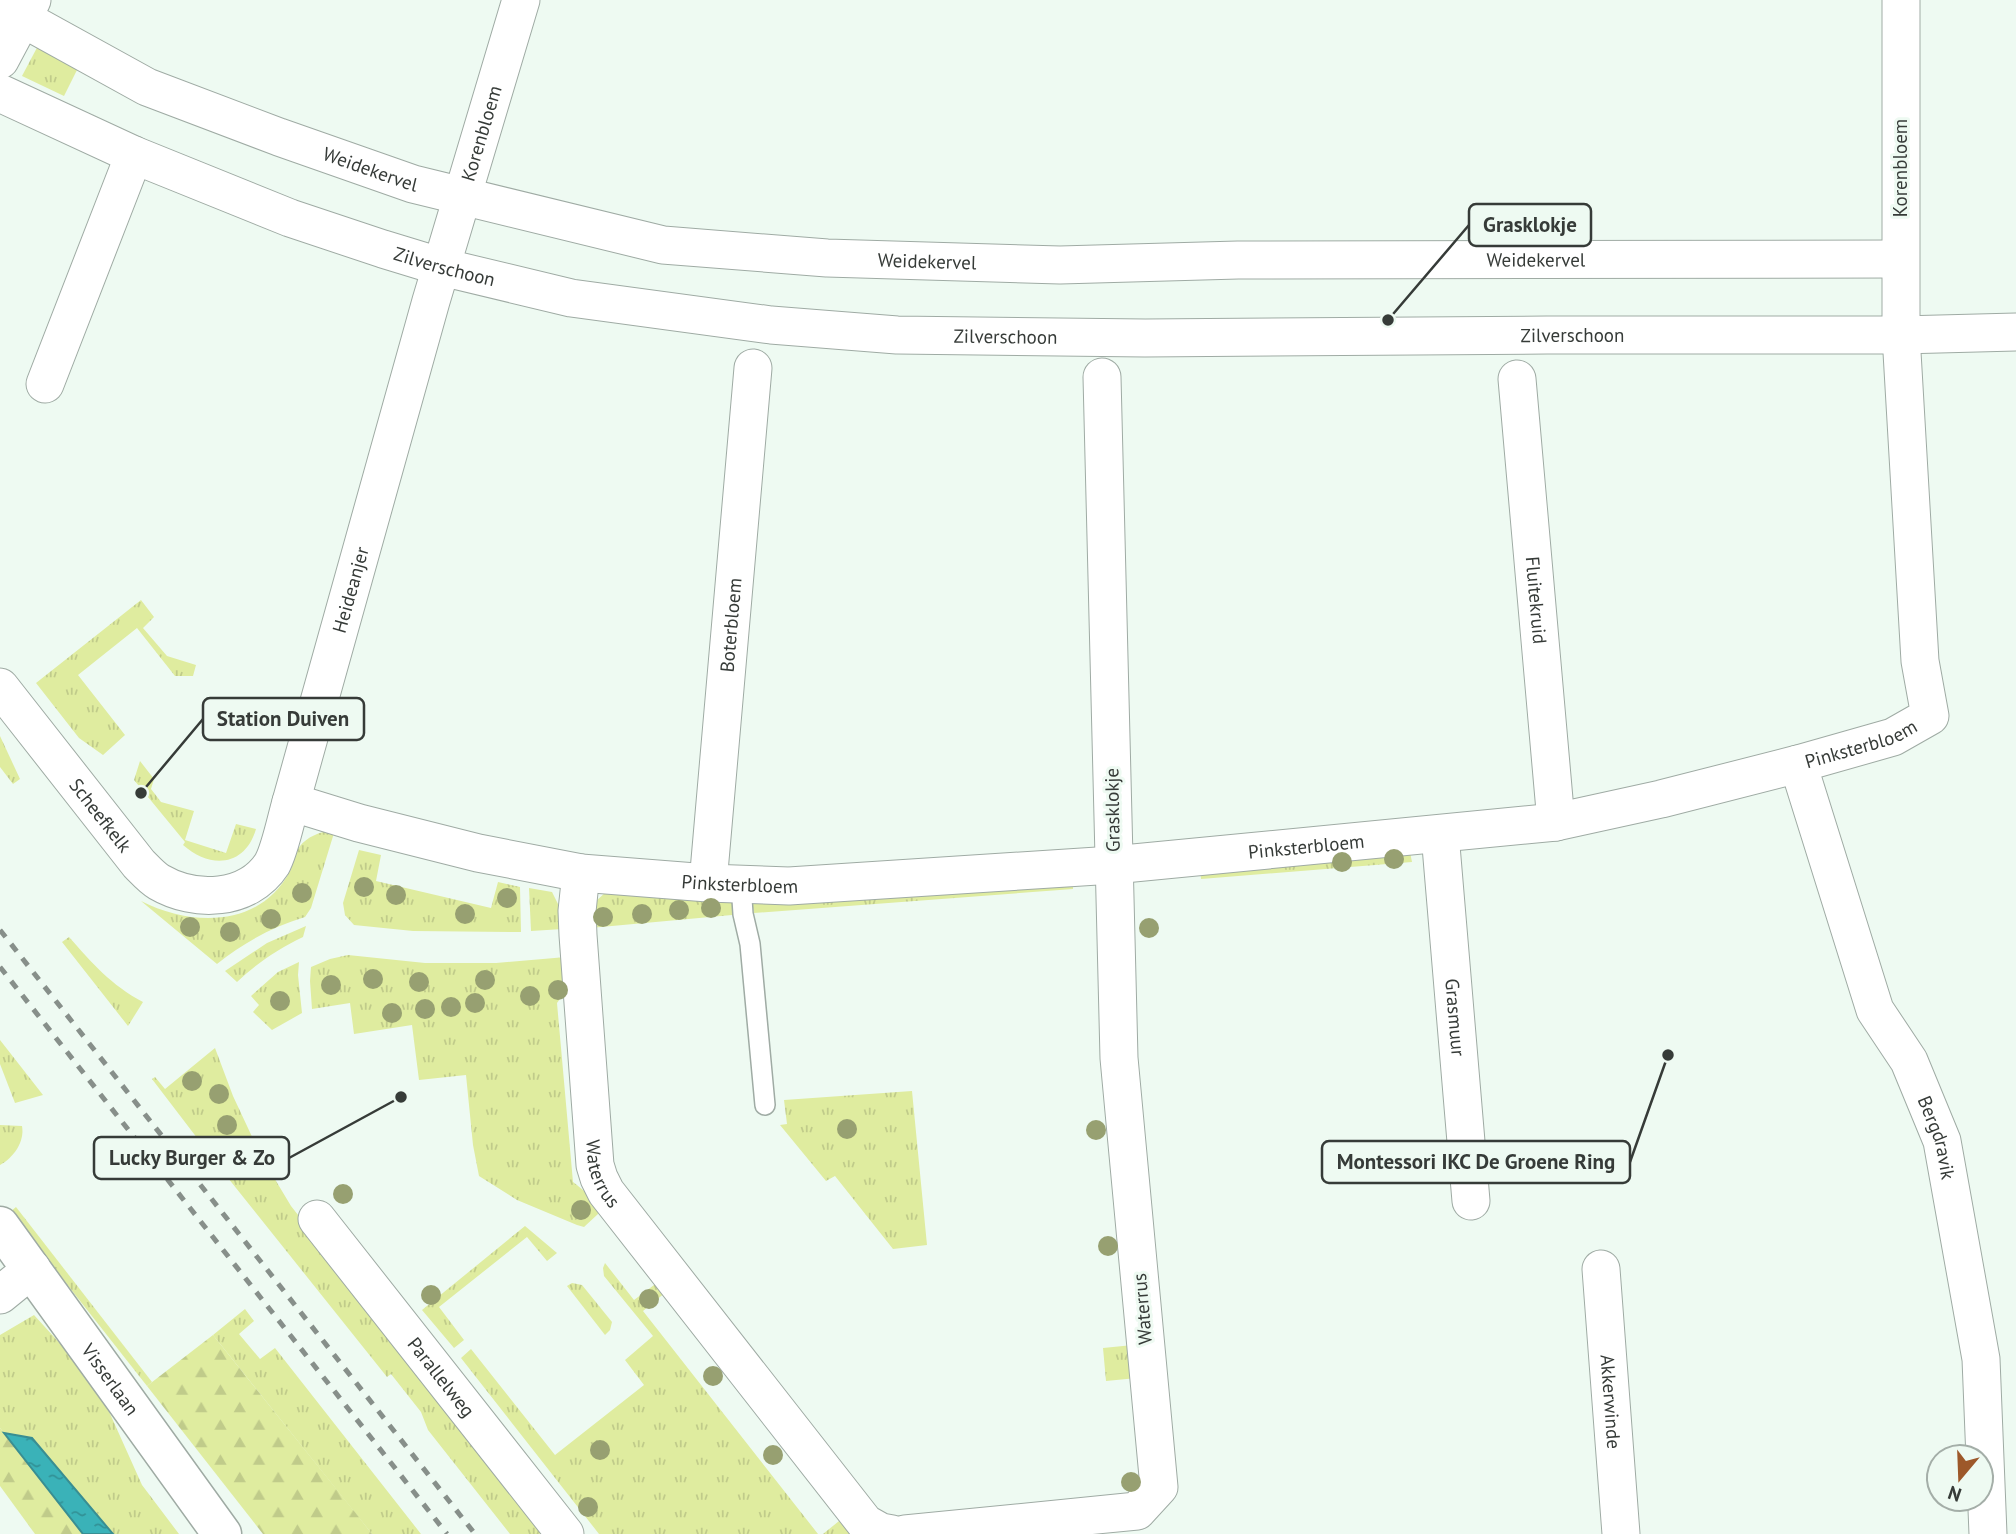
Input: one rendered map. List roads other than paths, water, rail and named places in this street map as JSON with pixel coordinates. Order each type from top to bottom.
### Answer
[{"type":"street","name":"Korenbloem","points":[[442,267],[521,0]]},
{"type":"street","name":"Korenbloem","points":[[1901,0],[1901,335]]},
{"type":"street","name":"Weidekervel","points":[[18,8],[147,87],[279,137],[403,180],[463,197],[663,245],[827,258],[1060,265],[1279,260],[1899,259]]},
{"type":"street","points":[[0,60],[18,8]]},
{"type":"street","name":"Zilverschoon","points":[[0,93],[134,155],[290,218],[442,267],[571,298],[771,325],[897,335],[1145,338],[1901,335],[2016,332]]},
{"type":"street","points":[[45,384],[134,155]]},
{"type":"street","name":"Heideanjer","points":[[231,894],[250,886],[274,861],[442,267]]},
{"type":"street","name":"Pinksterbloem","points":[[291,802],[478,853],[581,873],[789,886],[1113,865],[1556,822],[1661,799],[1893,737],[1930,716],[1920,661],[1901,335]]},
{"type":"street","name":"Boterbloem","points":[[725,884],[753,368]]},
{"type":"street","name":"Grasklokje","points":[[1102,377],[1113,865]]},
{"type":"street","name":"Fluitekruid","points":[[1517,379],[1556,822]]},
{"type":"street","name":"Scheefkelk","points":[[0,687],[139,864],[158,882],[180,891],[206,895],[231,894]]},
{"type":"street","name":"Bergdravik","points":[[1798,764],[1875,1010],[1909,1061],[1942,1141],[1981,1359],[1988,1534]]},
{"type":"street","name":"Grasmuur","points":[[1440,834],[1471,1201]]},
{"type":"street","name":"Waterrus","points":[[905,1534],[1137,1511],[1159,1487],[1119,1058],[1113,865]]},
{"type":"street","name":"Waterrus","points":[[581,873],[577,911],[578,935],[595,1165],[599,1178],[606,1192],[865,1523],[881,1532],[892,1534]]},
{"type":"street","name":"Parallelweg","points":[[317,1219],[565,1534]]},
{"type":"street","name":"Visserlaan","points":[[0,1226],[222,1534]]},
{"type":"street","points":[[0,1295],[32,1269]]},
{"type":"street","name":"Akkerwinde","points":[[1601,1269],[1621,1534]]},
{"type":"lane","points":[[725,884],[743,914],[750,944],[765,1105]]},
{"type":"water","points":[[4,1433],[32,1438],[113,1534],[83,1534]]},
{"type":"railway","points":[[0,930],[475,1534]]},
{"type":"railway","points":[[0,967],[447,1534]]},
{"type":"place","name":"Grasklokje","points":[[1388,320]]},
{"type":"place","name":"Station Duiven","points":[[141,793]]},
{"type":"place","name":"Montessori IKC De Groene Ring","points":[[1668,1055]]},
{"type":"place","name":"Lucky Burger & Zo","points":[[401,1097]]}]
